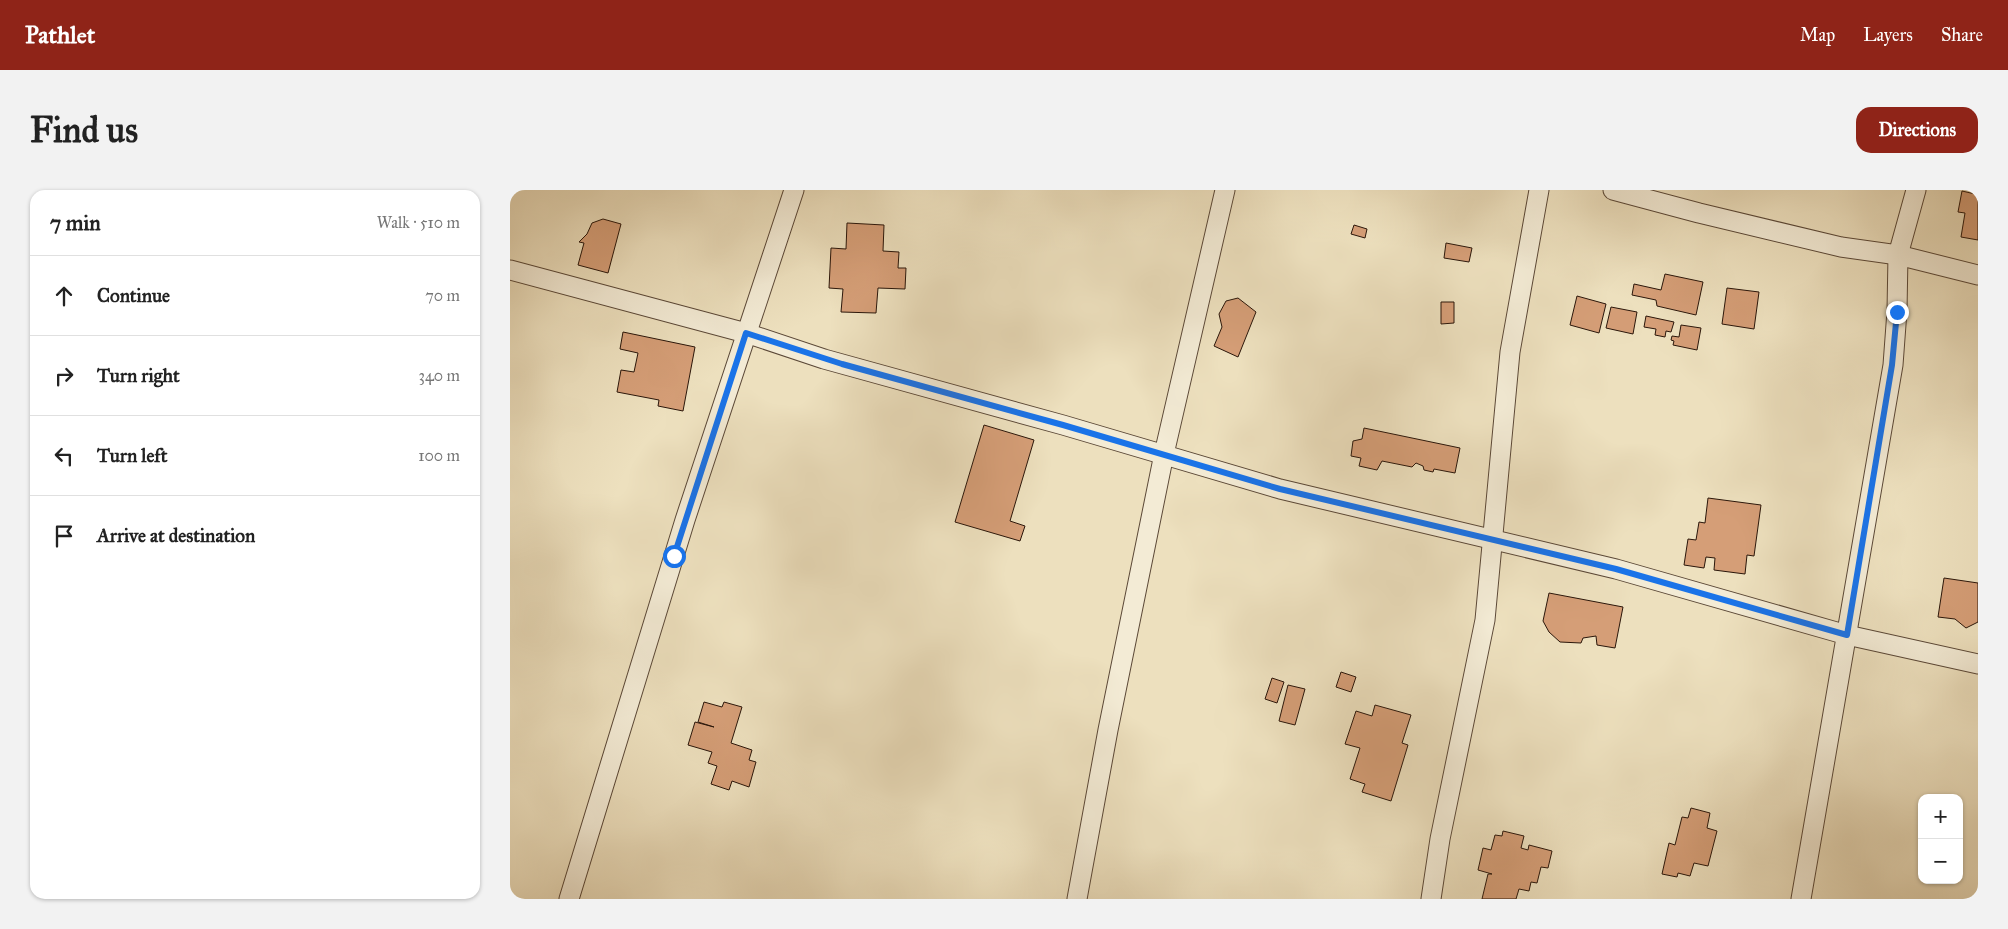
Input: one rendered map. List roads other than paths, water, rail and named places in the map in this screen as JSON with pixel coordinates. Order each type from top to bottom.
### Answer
[{"type":"street","points":[[569,899],[685,520],[794,190]]},
{"type":"street","points":[[1077,899],[1108,730],[1164,454],[1225,190]]},
{"type":"street","points":[[1431,899],[1440,839],[1485,620],[1510,352],[1539,190]]},
{"type":"street","points":[[1613,190],[1840,247],[1898,255],[1978,275]]},
{"type":"street","points":[[1801,899],[1892,365],[1897,312],[1898,255],[1916,190]]},
{"type":"street","points":[[510,270],[746,333],[842,364],[1164,454],[1280,489],[1616,569],[1847,635],[1978,664]]}]
